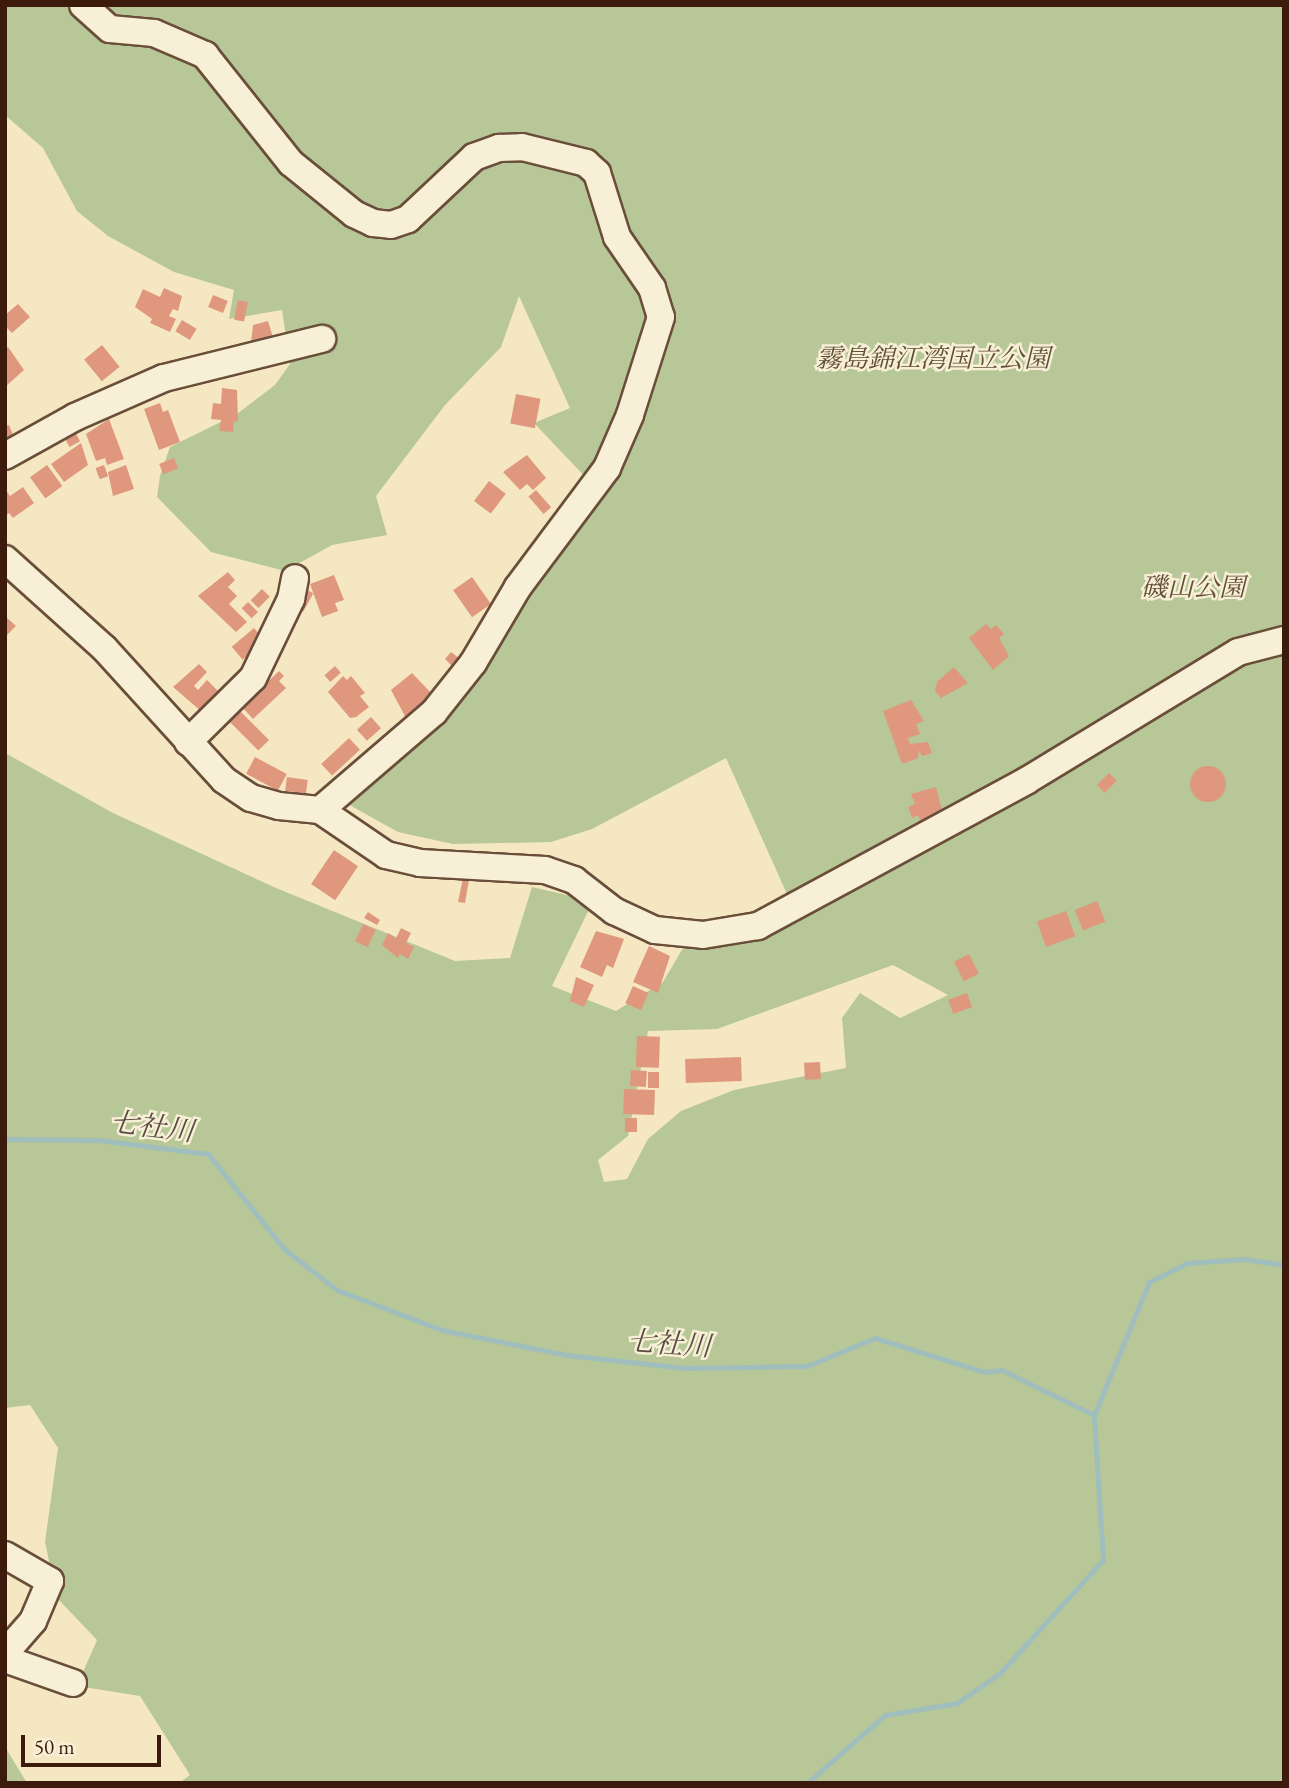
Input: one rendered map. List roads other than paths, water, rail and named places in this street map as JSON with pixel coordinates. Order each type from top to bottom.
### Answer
[{"type":"street","points":[[83,5],[110,29],[154,33],[205,55],[291,163],[354,214],[373,223],[391,225],[408,219],[474,157],[499,148],[522,147],[586,163],[597,173],[617,237],[652,288],[661,317],[630,415],[607,468],[518,587],[473,663],[433,712],[320,810]]},
{"type":"street","points":[[5,456],[75,417],[164,378],[322,339]]},
{"type":"street","points":[[5,559],[104,648],[160,705],[187,742],[224,780],[251,798],[279,806],[320,810],[386,855],[471,867],[545,870],[574,880],[614,911],[655,930],[703,935],[758,926],[1026,781],[1238,652],[1284,640]]},
{"type":"street","points":[[187,742],[253,678],[291,599],[295,578]]},
{"type":"street","points":[[5,1555],[50,1581],[33,1621],[5,1653]]},
{"type":"street","points":[[5,1658],[74,1683]]},
{"type":"waterway","name":"七社川","points":[[5,1139],[99,1140],[208,1154],[284,1249],[337,1290],[442,1330],[567,1355],[684,1368],[807,1366],[875,1338],[984,1372],[1002,1370],[1094,1415],[1149,1282],[1187,1263],[1244,1259],[1284,1265]]},
{"type":"waterway","points":[[807,1783],[885,1715],[957,1703],[1000,1673],[1103,1560],[1094,1415]]},
{"type":"park label","name":"霧島錦江湾国立公園","points":[[933,359]]},
{"type":"park label","name":"磯山公園","points":[[1193,588]]}]
